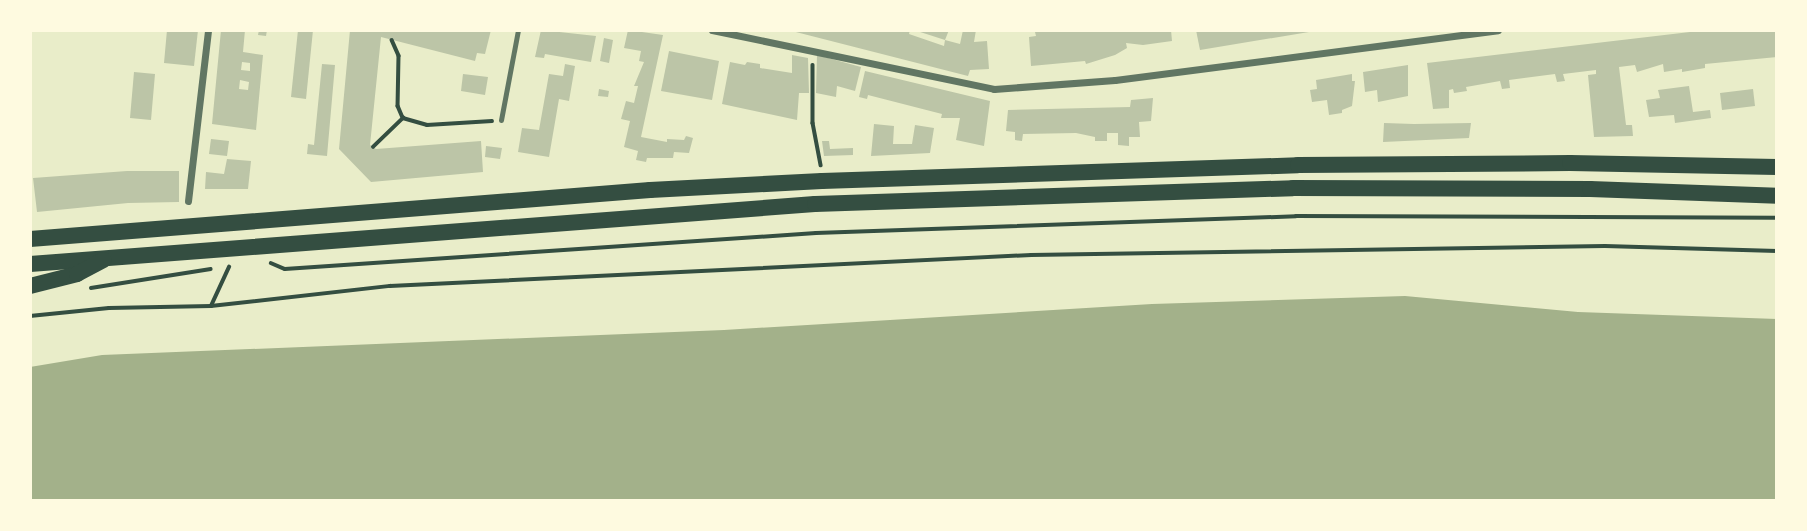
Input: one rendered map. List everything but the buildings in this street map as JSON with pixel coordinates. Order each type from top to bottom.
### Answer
[{"type":"main road","points":[[30,239],[650,190],[822,181],[1298,165],[1570,163],[1777,167]]},
{"type":"main road","points":[[30,264],[842,203],[1293,188],[1590,189],[1777,196]]},
{"type":"main road","points":[[30,286],[77,274],[109,257]]},
{"type":"street","points":[[188,201],[208,30]]},
{"type":"street","points":[[712,30],[995,89],[1115,80],[1498,30]]},
{"type":"lane","points":[[501,120],[518,30]]},
{"type":"path","points":[[392,40],[399,56],[398,106],[403,118]]},
{"type":"path","points":[[813,49],[813,123],[822,181]]},
{"type":"path","points":[[403,118],[427,125],[501,120]]},
{"type":"path","points":[[373,148],[403,118]]},
{"type":"path","points":[[280,260],[266,261],[285,269],[816,233],[1296,216],[1777,218]]},
{"type":"path","points":[[30,316],[109,308],[211,306],[390,286],[1031,255],[1605,246],[1777,251]]},
{"type":"path","points":[[83,289],[241,265]]},
{"type":"path","points":[[211,306],[229,267]]},
{"type":"shaded area","points":[[1405,296],[1578,312],[1777,319],[1777,501],[30,501],[30,367],[102,355],[724,330],[1152,304]]}]
